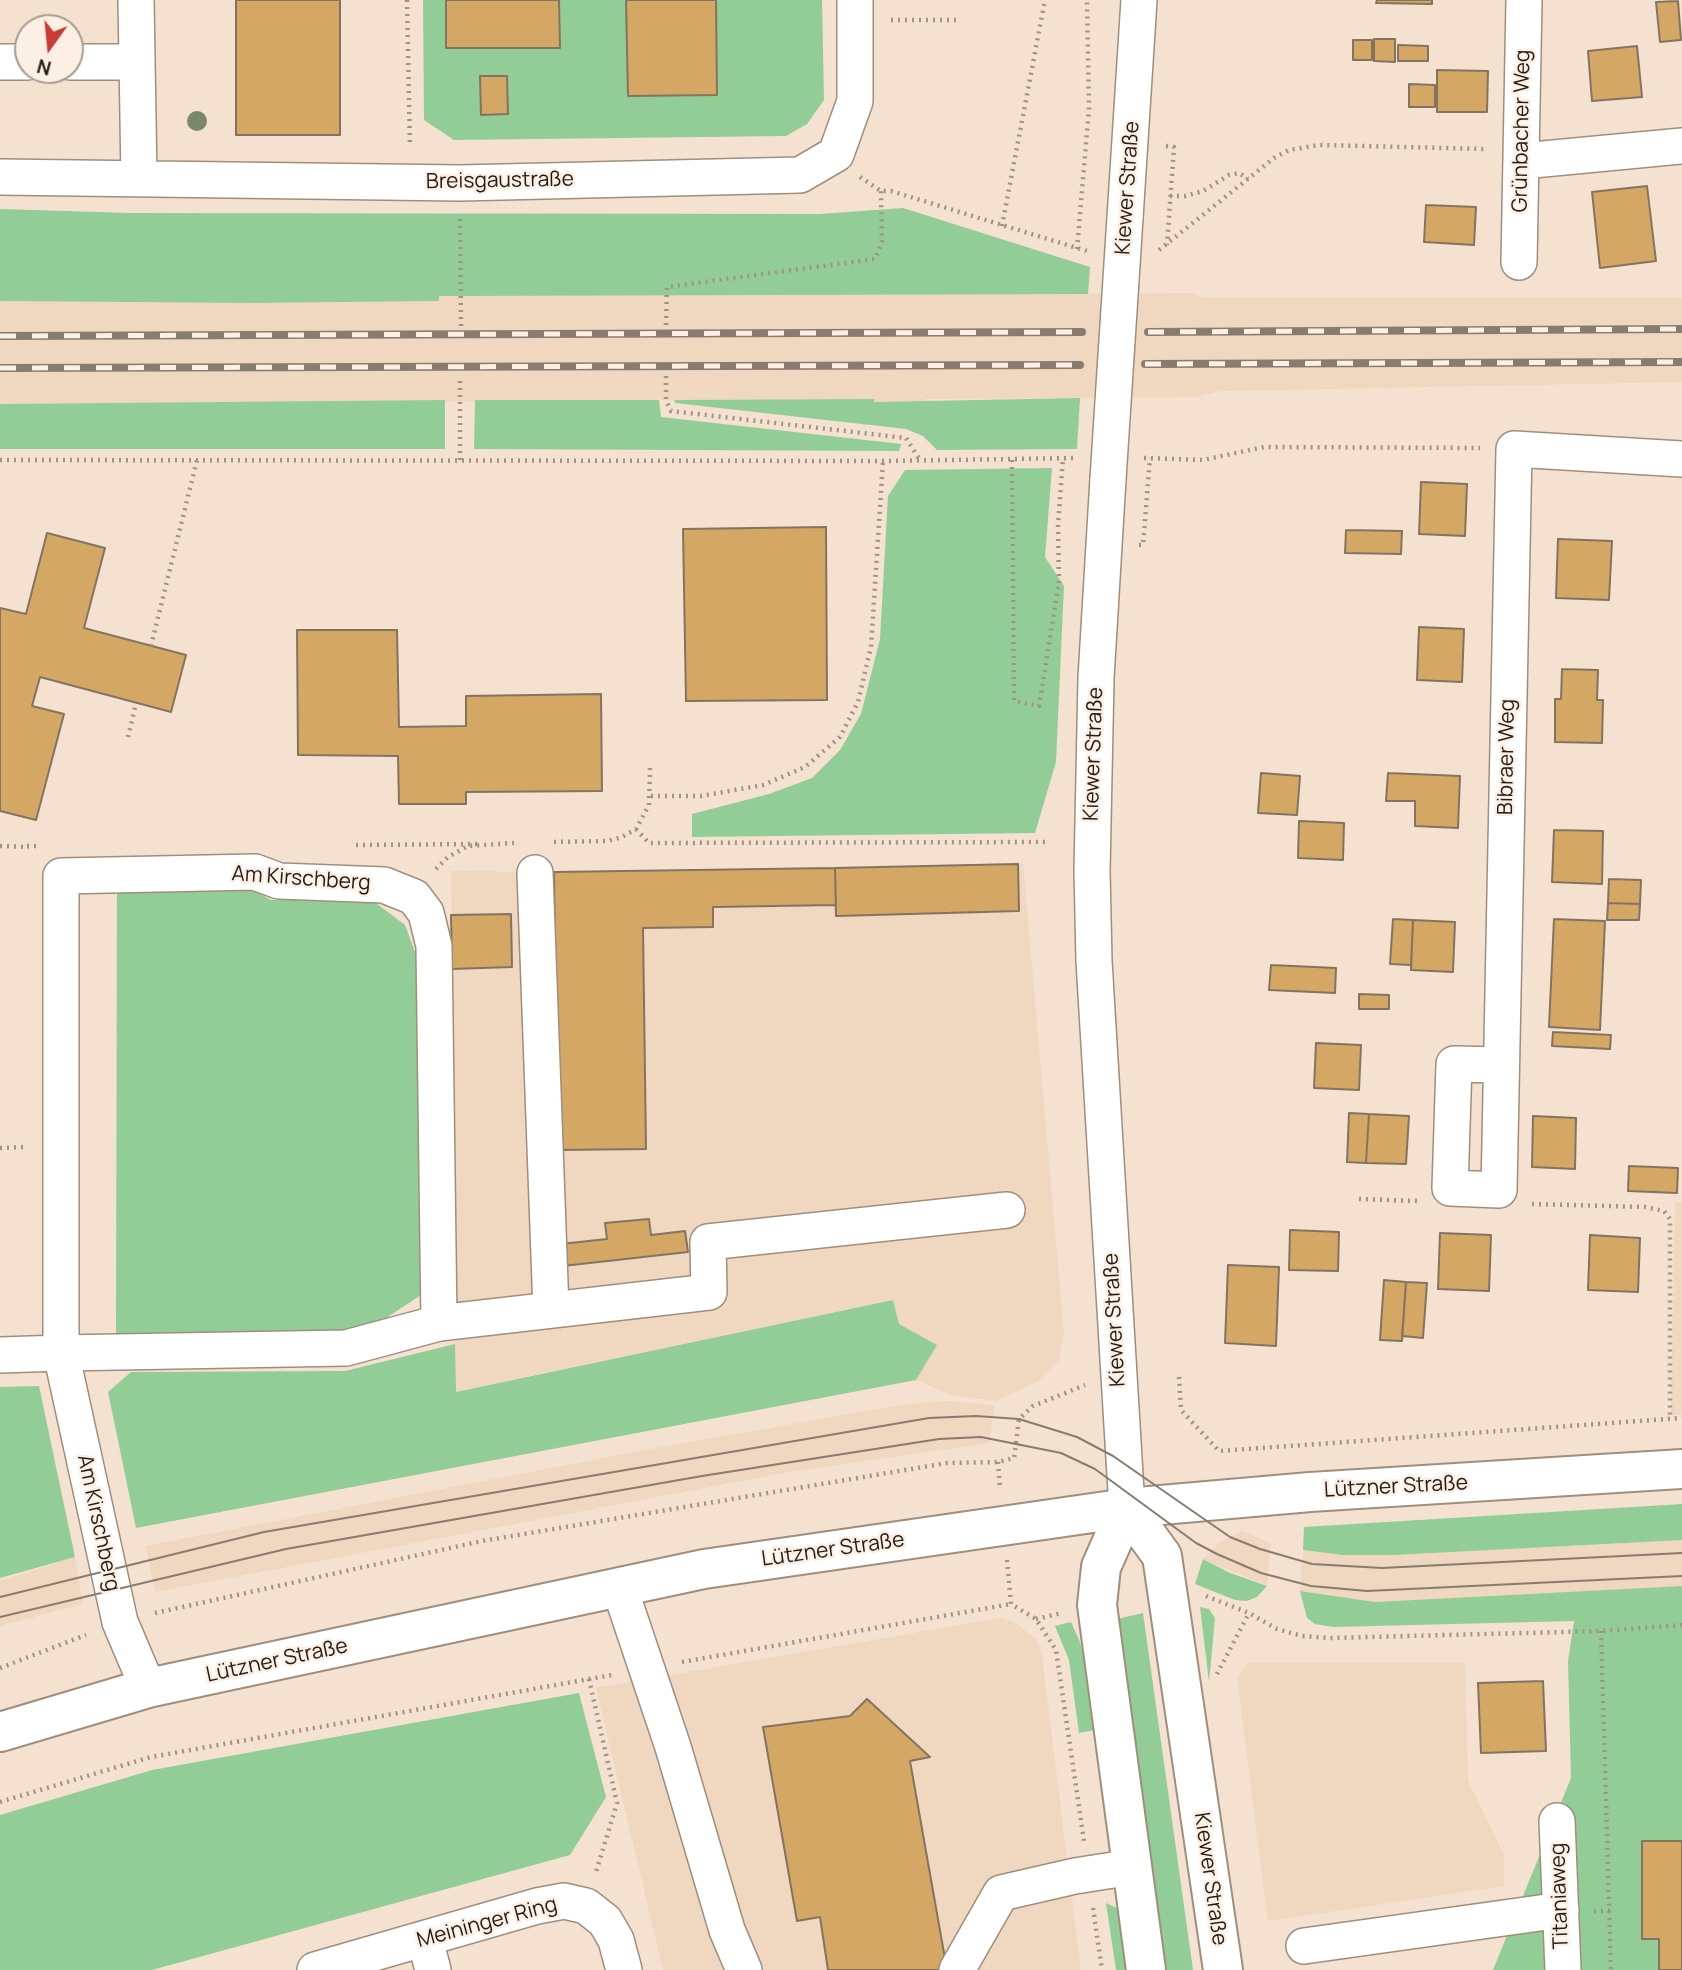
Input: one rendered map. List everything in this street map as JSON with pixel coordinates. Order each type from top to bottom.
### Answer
[{"type":"main road","name":"Lützner Straße","points":[[0,1732],[148,1688],[704,1569],[1127,1508],[1310,1492],[1682,1469]]},
{"type":"main road","name":"Kiewer Straße","points":[[1127,1508],[1101,1567],[1097,1605],[1146,1970]]},
{"type":"main road","name":"Kiewer Straße","points":[[1127,1508],[1162,1556],[1223,1970]]},
{"type":"street","points":[[136,0],[139,178]]},
{"type":"street","name":"Kiewer Straße","points":[[1127,1508],[1098,1042],[1092,884],[1095,705],[1139,0]]},
{"type":"street","name":"Grünbacher Weg","points":[[1518,262],[1524,0]]},
{"type":"street","name":"Breisgaustraße","points":[[0,177],[460,183],[800,175],[836,155],[855,101],[855,10]]},
{"type":"street","points":[[84,62],[137,62]]},
{"type":"street","points":[[1522,155],[1682,146]]},
{"type":"street","points":[[1514,449],[1682,459]]},
{"type":"street","name":"Bibraer Weg","points":[[1499,1190],[1514,449]]},
{"type":"street","points":[[539,858],[551,1310]]},
{"type":"street","name":"Am Kirschberg","points":[[148,1688],[120,1622],[61,1353],[61,876],[255,872],[279,881],[384,885],[408,893],[421,904],[432,928],[434,946],[439,1323]]},
{"type":"street","points":[[1499,1190],[1450,1188],[1454,1064],[1501,1065]]},
{"type":"street","points":[[0,1355],[346,1348],[439,1323],[709,1292],[708,1242],[1007,1210]]},
{"type":"street","points":[[619,1586],[723,1917],[744,1970]]},
{"type":"street","name":"Titaniaweg","points":[[1557,1821],[1563,1970]]},
{"type":"street","points":[[957,1970],[1001,1893],[1132,1867]]},
{"type":"street","name":"Meininger Ring","points":[[315,1970],[429,1954],[537,1906],[564,1901],[586,1906],[604,1921],[610,1930],[624,1970]]},
{"type":"street","points":[[1320,1953],[1561,1910]]},
{"type":"path","points":[[407,0],[411,182]]},
{"type":"path","points":[[1002,226],[1045,0]]},
{"type":"path","points":[[1077,249],[1089,109],[1087,0]]},
{"type":"path","points":[[855,10],[956,20]]},
{"type":"path","points":[[1173,154],[1167,246],[1282,153],[1309,146],[1522,155]]},
{"type":"path","points":[[854,173],[881,191],[891,191],[1087,251]]},
{"type":"path","points":[[1170,196],[1185,197],[1203,191],[1229,175],[1239,173],[1248,179]]},
{"type":"path","points":[[460,183],[461,326]]},
{"type":"path","points":[[666,325],[667,287],[875,259],[882,242],[881,191]]},
{"type":"path","points":[[666,376],[666,400],[671,411],[906,438],[920,460]]},
{"type":"path","points":[[460,377],[460,460]]},
{"type":"path","points":[[1139,457],[1203,460],[1264,447],[1514,449]]},
{"type":"path","points":[[1012,460],[1014,701],[1039,706],[1061,584],[1063,458]]},
{"type":"path","points":[[0,460],[883,461],[1077,458]]},
{"type":"path","points":[[1145,528],[1150,458]]},
{"type":"path","points":[[150,646],[197,460]]},
{"type":"path","points":[[651,796],[710,795],[763,785],[805,767],[840,737],[858,702],[871,647],[883,461]]},
{"type":"path","points":[[128,737],[136,703]]},
{"type":"path","points":[[539,858],[608,841],[636,829],[651,796],[650,768]]},
{"type":"path","points":[[636,829],[649,843],[1049,842]]},
{"type":"path","points":[[429,877],[448,857],[468,846],[517,843]]},
{"type":"path","points":[[1359,1199],[1434,1202],[1450,1188]]},
{"type":"path","points":[[1499,1190],[1506,1199],[1517,1203],[1645,1207],[1664,1211],[1670,1219],[1670,1419]]},
{"type":"path","points":[[1179,1377],[1181,1410],[1219,1451],[1682,1418]]},
{"type":"path","points":[[161,1612],[482,1541],[947,1463],[998,1462],[1014,1458],[1019,1419],[1033,1406],[1086,1385]]},
{"type":"path","points":[[0,1802],[151,1757],[1011,1604]]},
{"type":"path","points":[[1249,1612],[1278,1629],[1302,1636],[1330,1638],[1601,1631],[1682,1625]]},
{"type":"path","points":[[1036,1619],[1056,1650],[1102,1970]]},
{"type":"path","points":[[1601,1631],[1611,1970]]},
{"type":"path","points":[[0,1668],[86,1636]]},
{"type":"path","points":[[586,1906],[617,1803],[589,1679]]},
{"type":"shaded area","points":[[1193,293],[1204,298],[1682,298],[1682,382],[1222,391],[1196,397],[925,399],[874,402],[873,399],[0,404],[0,301],[250,303],[438,301],[439,296]]},
{"type":"shaded area","points":[[1023,863],[1064,1334],[1059,1360],[1037,1382],[995,1401],[951,1395],[916,1380],[937,1345],[899,1324],[893,1300],[455,1392],[451,871],[554,872]]},
{"type":"shaded area","points":[[1675,1202],[1682,1202],[1682,1415],[1671,1415]]},
{"type":"shaded area","points":[[946,1401],[995,1405],[989,1443],[789,1472],[155,1592],[146,1546],[645,1450],[900,1405]]},
{"type":"shaded area","points":[[1242,1531],[1271,1543],[1267,1586],[1203,1559],[1220,1542]]},
{"type":"shaded area","points":[[1682,1540],[1682,1586],[1375,1602],[1300,1591],[1303,1550],[1342,1555],[1395,1555]]},
{"type":"shaded area","points":[[75,1557],[83,1604],[0,1626],[0,1581]]},
{"type":"shaded area","points":[[1001,1618],[1014,1622],[1036,1639],[1042,1656],[1081,1970],[663,1970],[596,1688]]},
{"type":"shaded area","points":[[1248,1663],[1465,1663],[1468,1780],[1504,1855],[1504,1886],[1268,1921],[1237,1678]]},
{"type":"green space","points":[[423,0],[822,0],[824,100],[807,124],[786,136],[454,140],[424,120]]},
{"type":"green space","points":[[903,208],[1090,267],[1088,294],[439,296],[439,301],[250,303],[0,301],[0,209],[131,213],[819,214]]},
{"type":"green space","points":[[1080,398],[1077,449],[937,450],[923,436],[906,429],[675,403],[674,400],[874,399],[874,402]]},
{"type":"green space","points":[[445,400],[445,449],[0,449],[0,404]]},
{"type":"green space","points":[[475,400],[659,400],[661,417],[901,444],[899,451],[474,449]]},
{"type":"green space","points":[[1052,468],[1045,557],[1064,586],[1056,762],[1035,833],[692,837],[692,814],[769,794],[812,778],[840,750],[861,714],[880,639],[888,496],[905,470]]},
{"type":"green space","points":[[117,884],[243,884],[271,900],[372,900],[405,925],[421,968],[421,1295],[362,1334],[116,1333]]},
{"type":"green space","points":[[893,1300],[899,1324],[937,1345],[916,1380],[136,1528],[108,1392],[131,1372],[345,1371],[455,1344],[456,1392]]},
{"type":"green space","points":[[39,1386],[75,1557],[0,1578],[0,1387]]},
{"type":"green space","points":[[1682,1504],[1682,1540],[1395,1555],[1342,1555],[1303,1550],[1304,1527]]},
{"type":"green space","points":[[1203,1559],[1230,1573],[1267,1586],[1257,1597],[1247,1601],[1235,1600],[1195,1584]]},
{"type":"green space","points":[[1682,1586],[1682,1970],[1493,1970],[1571,1778],[1568,1661],[1574,1621],[1333,1627],[1315,1624],[1307,1618],[1300,1591],[1375,1602]]},
{"type":"green space","points":[[1200,1607],[1209,1609],[1215,1618],[1209,1682]]},
{"type":"green space","points":[[1143,1613],[1193,1970],[1165,1970],[1117,1619]]},
{"type":"green space","points":[[1071,1622],[1080,1642],[1095,1730],[1079,1733],[1069,1660],[1055,1626]]},
{"type":"green space","points":[[579,1693],[606,1797],[570,1855],[152,1970],[0,1970],[0,1815],[152,1770]]},
{"type":"green space","points":[[1106,1903],[1121,1910],[1129,1970],[1116,1970]]},
{"type":"building","points":[[236,0],[340,0],[340,135],[236,135]]},
{"type":"building","points":[[446,0],[559,0],[560,48],[446,48]]},
{"type":"building","points":[[626,0],[716,0],[717,95],[628,96]]},
{"type":"building","points":[[1377,0],[1432,0],[1432,4],[1376,3]]},
{"type":"building","points":[[1678,1],[1681,40],[1660,42],[1656,2]]},
{"type":"building","points":[[1374,39],[1395,39],[1395,62],[1374,61]]},
{"type":"building","points":[[1353,40],[1372,40],[1372,60],[1353,60]]},
{"type":"building","points":[[1398,45],[1428,46],[1428,61],[1398,61]]},
{"type":"building","points":[[1637,46],[1642,97],[1592,101],[1588,51]]},
{"type":"building","points":[[1437,70],[1488,71],[1487,112],[1437,112]]},
{"type":"building","points":[[480,76],[507,76],[508,114],[481,115]]},
{"type":"building","points":[[1409,84],[1435,85],[1435,107],[1409,107]]},
{"type":"building","points":[[1647,186],[1656,261],[1600,268],[1592,192]]},
{"type":"building","points":[[1426,205],[1476,207],[1474,245],[1424,242]]},
{"type":"building","points":[[1421,482],[1467,484],[1465,536],[1419,534]]},
{"type":"building","points":[[826,527],[827,700],[686,701],[683,529]]},
{"type":"building","points":[[1346,530],[1402,531],[1401,554],[1345,553]]},
{"type":"building","points":[[47,533],[105,548],[84,628],[186,655],[171,712],[40,677],[32,706],[64,714],[36,820],[0,811],[0,608],[26,614]]},
{"type":"building","points":[[1558,539],[1612,541],[1609,600],[1556,598]]},
{"type":"building","points":[[1419,627],[1464,629],[1462,682],[1417,680]]},
{"type":"building","points":[[297,630],[397,630],[399,727],[466,726],[466,696],[601,694],[602,791],[466,792],[466,804],[399,804],[398,756],[298,755]]},
{"type":"building","points":[[1562,669],[1598,670],[1597,700],[1603,700],[1602,743],[1555,742],[1555,699],[1561,699]]},
{"type":"building","points":[[1261,773],[1300,776],[1297,815],[1258,813]]},
{"type":"building","points":[[1388,773],[1460,776],[1458,828],[1415,826],[1415,801],[1386,801]]},
{"type":"building","points":[[1299,821],[1344,823],[1343,860],[1298,858]]},
{"type":"building","points":[[1554,830],[1603,831],[1602,884],[1552,882]]},
{"type":"building","points":[[1018,864],[1019,911],[836,916],[835,868]]},
{"type":"building","points":[[835,868],[836,905],[713,907],[713,927],[643,928],[646,1149],[558,1150],[554,872]]},
{"type":"building","points":[[1609,879],[1641,880],[1640,904],[1608,903]]},
{"type":"building","points":[[1608,903],[1640,904],[1639,920],[1607,920]]},
{"type":"building","points":[[511,914],[512,967],[452,969],[451,915]]},
{"type":"building","points":[[1393,919],[1413,920],[1411,965],[1390,964]]},
{"type":"building","points":[[1554,919],[1605,921],[1600,1030],[1549,1027]]},
{"type":"building","points":[[1413,920],[1455,922],[1453,972],[1411,970]]},
{"type":"building","points":[[1271,965],[1336,968],[1335,993],[1269,990]]},
{"type":"building","points":[[1359,994],[1389,995],[1389,1009],[1359,1009]]},
{"type":"building","points":[[1553,1032],[1611,1035],[1610,1049],[1552,1046]]},
{"type":"building","points":[[1316,1043],[1361,1045],[1359,1090],[1314,1088]]},
{"type":"building","points":[[1349,1113],[1369,1114],[1366,1163],[1347,1162]]},
{"type":"building","points":[[1369,1114],[1409,1116],[1406,1164],[1366,1163]]},
{"type":"building","points":[[1533,1116],[1576,1118],[1575,1169],[1532,1167]]},
{"type":"building","points":[[1629,1166],[1678,1168],[1677,1193],[1628,1191]]},
{"type":"building","points":[[649,1219],[651,1235],[685,1231],[688,1252],[563,1266],[561,1244],[607,1239],[605,1223]]},
{"type":"building","points":[[1290,1230],[1339,1232],[1338,1271],[1289,1270]]},
{"type":"building","points":[[1440,1233],[1491,1235],[1489,1291],[1438,1289]]},
{"type":"building","points":[[1590,1235],[1640,1238],[1638,1292],[1588,1290]]},
{"type":"building","points":[[1228,1265],[1279,1267],[1276,1346],[1225,1343]]},
{"type":"building","points":[[1384,1280],[1406,1282],[1402,1341],[1380,1340]]},
{"type":"building","points":[[1406,1282],[1427,1283],[1423,1338],[1402,1336]]},
{"type":"building","points":[[1543,1681],[1546,1751],[1481,1753],[1478,1683]]},
{"type":"building","points":[[867,1699],[930,1757],[910,1761],[947,1970],[828,1970],[820,1917],[797,1921],[763,1727],[850,1716]]},
{"type":"building","points":[[1642,1841],[1682,1841],[1682,1970],[1659,1970],[1659,1939],[1642,1939]]},
{"type":"tram line","points":[[0,1597],[264,1532],[929,1418],[976,1416],[1019,1419],[1077,1437],[1113,1456],[1230,1537],[1312,1564],[1382,1568],[1682,1553]]},
{"type":"tram line","points":[[0,1617],[286,1549],[702,1476],[939,1439],[981,1437],[1061,1453],[1095,1469],[1196,1543],[1261,1573],[1311,1586],[1367,1591],[1682,1576]]},
{"type":"railway","points":[[1148,332],[1682,329]]},
{"type":"railway","points":[[0,336],[1082,332]]},
{"type":"railway","points":[[1145,364],[1682,362]]},
{"type":"railway","points":[[0,368],[1080,365]]}]
